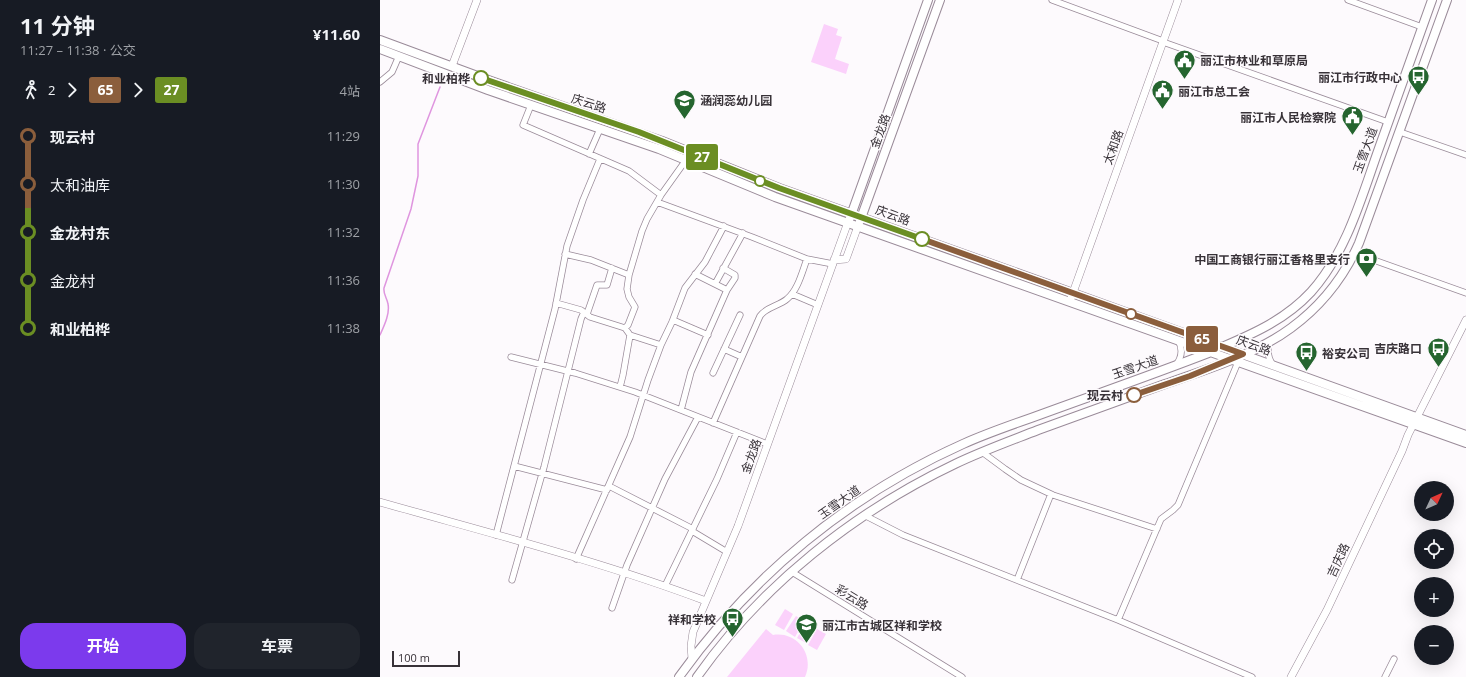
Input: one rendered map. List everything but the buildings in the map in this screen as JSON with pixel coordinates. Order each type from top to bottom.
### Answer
[{"type":"main road","name":"金龙路","points":[[848,222],[928,0]]},
{"type":"main road","name":"金龙路","points":[[858,226],[940,0]]},
{"type":"main road","name":"玉雪大道","points":[[679,677],[725,618],[778,565],[837,517],[882,487],[932,459],[977,438],[1223,347],[1260,330],[1282,317],[1304,299],[1323,277],[1338,254],[1346,237],[1432,0]]},
{"type":"main road","name":"玉雪大道","points":[[697,677],[741,622],[792,572],[864,515],[922,480],[982,452],[1234,360],[1243,354],[1269,342],[1297,324],[1318,305],[1340,278],[1354,253],[1375,201],[1447,0]]},
{"type":"main road","name":"庆云路","points":[[380,40],[548,102],[662,141],[779,188],[1273,365],[1418,422],[1466,443]]},
{"type":"main road","name":"庆云路","points":[[380,49],[531,105],[636,141],[776,197],[1210,352],[1418,422],[1466,435]]},
{"type":"street","points":[[452,66],[477,0]]},
{"type":"street","points":[[1052,0],[1388,122]]},
{"type":"street","name":"太和路","points":[[1070,301],[1178,0]]},
{"type":"street","points":[[1348,0],[1422,27]]},
{"type":"street","points":[[380,82],[392,72],[399,56]]},
{"type":"street","points":[[531,105],[523,125],[629,171],[661,195]]},
{"type":"street","points":[[589,154],[600,129]]},
{"type":"street","points":[[1400,132],[1466,155]]},
{"type":"street","points":[[496,535],[556,303],[565,254],[577,216],[600,159]]},
{"type":"street","points":[[625,328],[628,325],[635,307],[628,297],[627,292],[629,275],[643,227],[661,195],[686,160]]},
{"type":"street","points":[[657,202],[743,233],[807,259],[834,262]]},
{"type":"street","name":"金龙路","points":[[692,659],[692,636],[738,526],[848,222]]},
{"type":"street","points":[[576,558],[630,437],[661,345],[673,320],[685,288],[705,262],[724,226]]},
{"type":"street","name":"金龙路","points":[[834,262],[846,259],[858,226]]},
{"type":"street","points":[[715,284],[743,233]]},
{"type":"street","points":[[1354,253],[1466,293]]},
{"type":"street","points":[[565,254],[591,260],[629,275]]},
{"type":"street","points":[[713,423],[761,314],[765,310],[784,302],[792,294],[807,259]]},
{"type":"street","points":[[512,580],[543,473],[581,319],[597,285],[607,285],[612,268]]},
{"type":"street","points":[[682,410],[691,372],[727,290],[735,278],[735,275],[723,268]]},
{"type":"street","points":[[695,274],[727,290]]},
{"type":"street","points":[[792,294],[818,305]]},
{"type":"street","points":[[556,303],[581,310],[590,317],[625,328],[630,335],[661,345]]},
{"type":"street","points":[[713,373],[740,315]]},
{"type":"street","points":[[673,320],[708,335]]},
{"type":"street","name":"吉庆路","points":[[1418,422],[1466,320]]},
{"type":"street","name":"吉庆路","points":[[1291,677],[1326,610],[1402,451],[1466,330]]},
{"type":"street","points":[[620,387],[630,335]]},
{"type":"street","points":[[1175,366],[1181,355],[1178,340]]},
{"type":"street","points":[[1269,342],[1268,352],[1273,365]]},
{"type":"street","points":[[724,349],[742,357]]},
{"type":"street","points":[[511,357],[568,371],[644,395],[767,444]]},
{"type":"street","points":[[1118,620],[1161,519],[1178,505],[1234,360]]},
{"type":"street","points":[[612,608],[624,573],[665,479],[698,417]]},
{"type":"street","points":[[665,586],[717,479],[737,432]]},
{"type":"street","points":[[982,452],[1013,475],[1051,494],[1157,529]]},
{"type":"street","points":[[514,466],[608,488],[652,508],[692,530],[727,552]]},
{"type":"street","points":[[1017,580],[1051,494]]},
{"type":"street","points":[[380,502],[576,558],[665,586],[706,601]]},
{"type":"street","points":[[864,515],[903,534],[1118,620],[1252,677]]},
{"type":"street","name":"彩云路","points":[[792,572],[962,677]]},
{"type":"street","points":[[1385,677],[1394,659]]},
{"type":"shaded area","points":[[824,24],[838,29],[836,35],[842,37],[835,59],[849,64],[846,74],[811,62]]},
{"type":"shaded area","points":[[785,609],[793,614],[784,630],[775,625]]},
{"type":"shaded area","points":[[796,616],[804,621],[795,637],[786,631]]},
{"type":"shaded area","points":[[806,622],[815,628],[806,643],[797,638]]},
{"type":"shaded area","points":[[766,629],[773,635],[790,637],[802,646],[808,661],[805,677],[727,677]]},
{"type":"shaded area","points":[[817,629],[826,634],[817,650],[808,645]]},
{"type":"waterway","points":[[380,335],[388,312],[388,304],[384,288],[411,209],[418,176],[418,144],[440,87]]},
{"type":"bus line","name":"27","points":[[481,78],[639,132],[779,188],[922,239]]},
{"type":"bus line","name":"65","points":[[922,239],[1243,354],[1190,376],[1134,395]]},
{"type":"place","name":"和业柏桦","points":[[481,78]]},
{"type":"place","name":"丽江市林业和草原局","points":[[1185,80]]},
{"type":"place","name":"丽江市行政中心","points":[[1418,96]]},
{"type":"place","name":"丽江市总工会","points":[[1163,110]]},
{"type":"place","name":"涵润蕊幼儿园","points":[[685,120]]},
{"type":"place","name":"丽江市人民检察院","points":[[1352,136]]},
{"type":"place","name":"中国工商银行丽江香格里支行","points":[[1366,278]]},
{"type":"place","name":"吉庆路口","points":[[1438,368]]},
{"type":"place","name":"裕安公司","points":[[1306,372]]},
{"type":"place","name":"现云村","points":[[1134,395]]},
{"type":"place","name":"祥和学校","points":[[732,638]]},
{"type":"place","name":"丽江市古城区祥和学校","points":[[807,644]]}]
